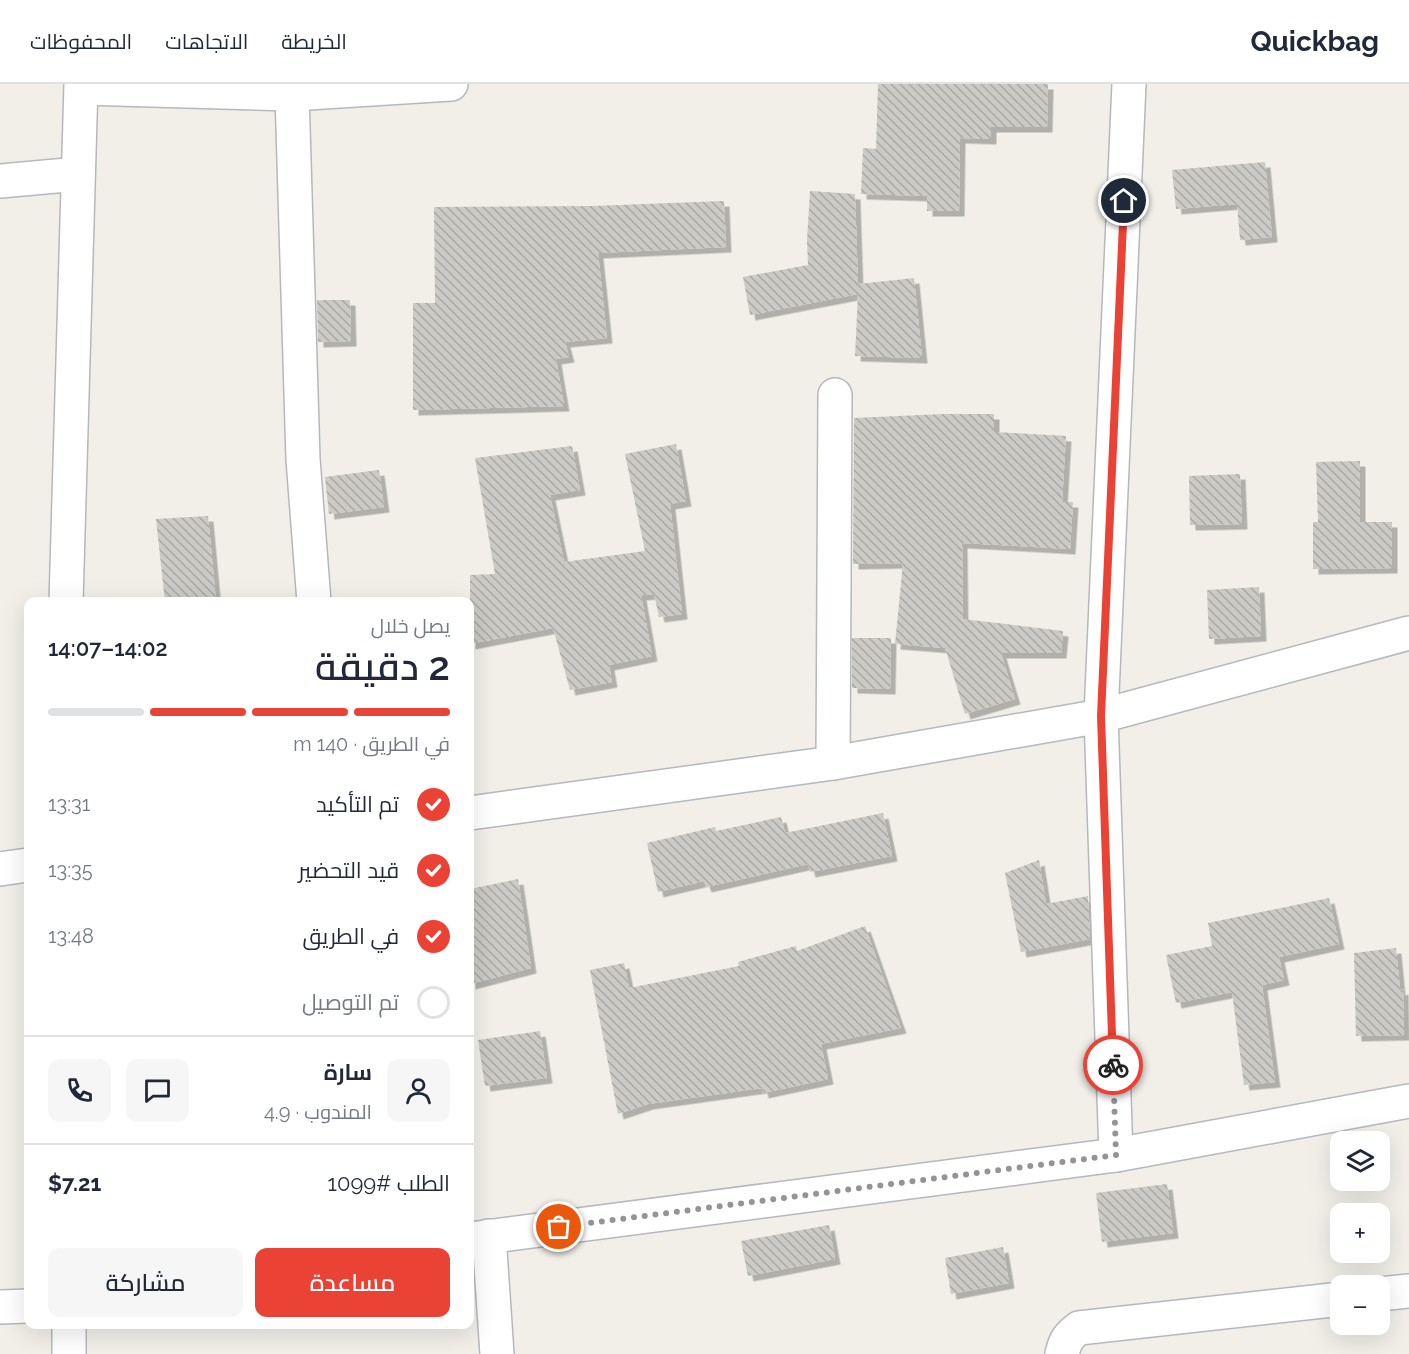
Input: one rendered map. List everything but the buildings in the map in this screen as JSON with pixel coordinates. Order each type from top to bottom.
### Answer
[{"type":"street","points":[[66,597],[82,86],[292,94],[451,84]]},
{"type":"street","points":[[1116,1155],[1101,716],[1129,84]]},
{"type":"street","points":[[292,94],[303,459],[314,597]]},
{"type":"street","points":[[0,181],[78,174]]},
{"type":"street","points":[[833,763],[835,395]]},
{"type":"street","points":[[474,812],[833,763],[1101,716],[1409,633]]},
{"type":"street","points":[[0,869],[24,866]]},
{"type":"street","points":[[497,1354],[479,1237],[1116,1155],[1409,1101]]},
{"type":"street","points":[[1390,1293],[1409,1291]]},
{"type":"street","points":[[1062,1354],[1068,1336],[1079,1328],[1330,1300]]},
{"type":"street","points":[[0,1307],[24,1306]]},
{"type":"street","points":[[69,1329],[69,1354]]},
{"type":"way so far","points":[[559,1227],[1116,1155],[1113,1065]]},
{"type":"route","points":[[1113,1065],[1101,716],[1124,201]]}]
